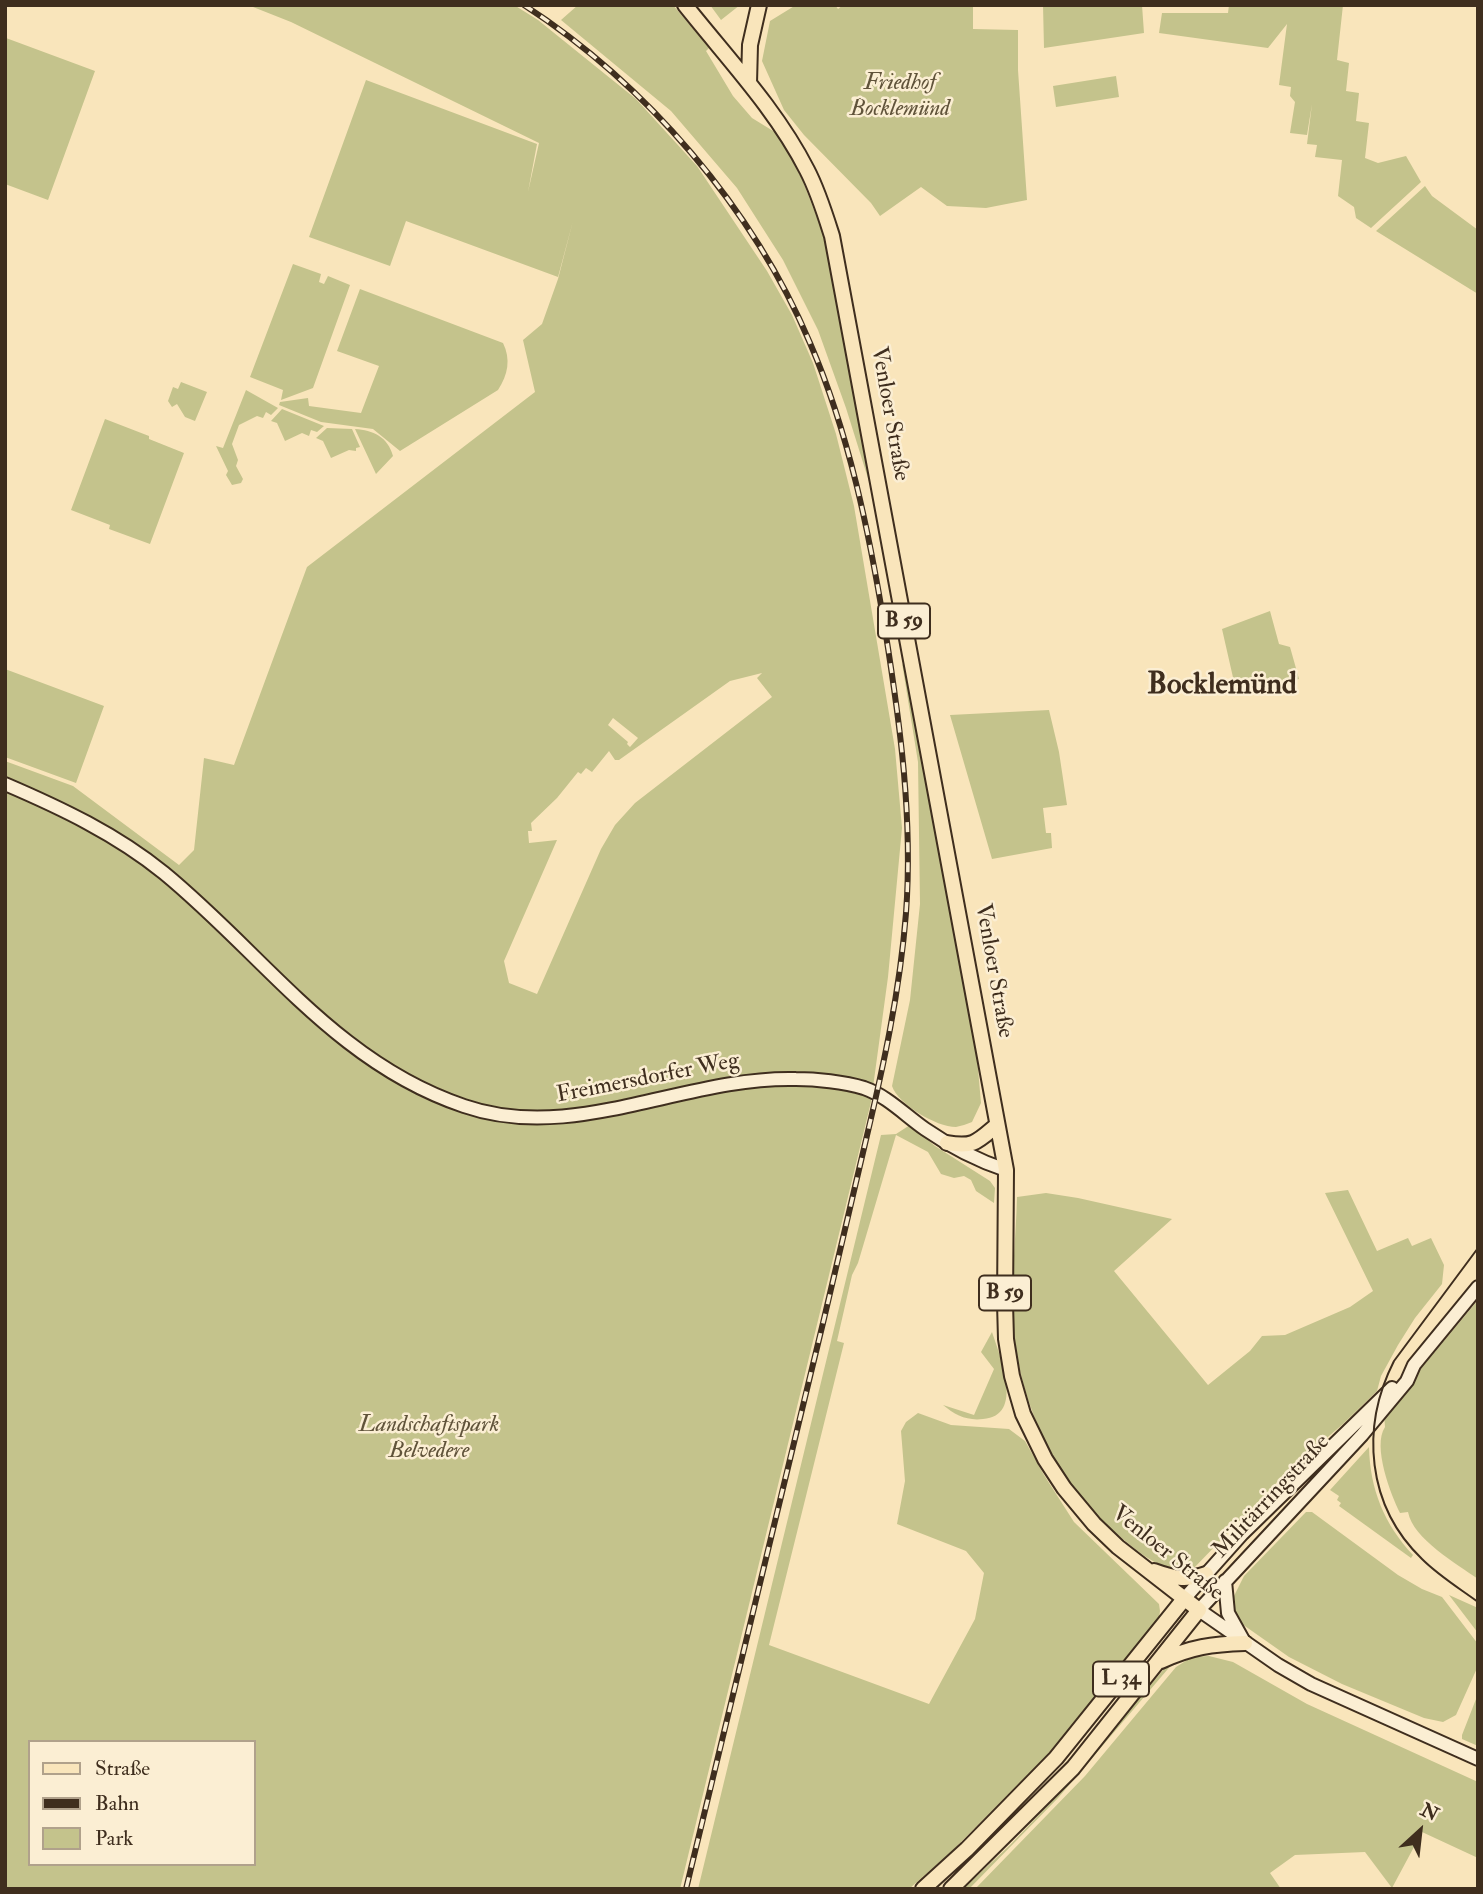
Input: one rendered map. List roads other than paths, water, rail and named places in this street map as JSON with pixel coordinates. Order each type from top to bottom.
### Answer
[{"type":"main road","name":"Venloer Straße","points":[[685,5],[771,113],[807,171],[832,236],[1006,1170],[1006,1339],[1012,1376],[1023,1414],[1045,1459],[1064,1488],[1094,1524],[1142,1567],[1184,1599],[1245,1643],[1311,1684],[1478,1759]]},
{"type":"main road","points":[[749,83],[750,45],[759,5]]},
{"type":"main road","name":"Freimersdorfer Weg","points":[[5,784],[77,817],[131,849],[181,888],[328,1028],[384,1068],[463,1106],[488,1113],[545,1119],[578,1115],[743,1080],[798,1079],[864,1088],[883,1097],[977,1161],[1006,1170]]},
{"type":"main road","points":[[947,1143],[964,1146],[974,1144],[997,1125]]},
{"type":"main road","name":"Militärringstraße","points":[[951,1889],[1073,1768],[1199,1610],[1362,1435],[1407,1381],[1414,1365],[1478,1287]]},
{"type":"main road","name":"L 34","points":[[923,1889],[967,1849],[1056,1758],[1184,1599],[1260,1516],[1414,1365]]},
{"type":"main road","points":[[1142,1567],[1171,1578],[1187,1579],[1206,1574]]},
{"type":"main road","points":[[1157,1663],[1199,1646],[1245,1643],[1228,1613],[1226,1581]]},
{"type":"tram line","points":[[1478,1248],[1394,1361],[1383,1387],[1373,1439],[1380,1491],[1404,1538],[1422,1559],[1478,1602]]},
{"type":"railway","points":[[524,5],[612,72],[653,111],[727,198],[786,293],[824,377],[856,483],[885,629],[904,771],[908,877],[900,971],[890,1029],[823,1323],[686,1889]]},
{"type":"district","name":"Bocklemünd","points":[[1222,687]]},
{"type":"park label","name":"Friedhof Bocklemünd","points":[[900,97]]},
{"type":"park label","name":"Landschaftspark Belvedere","points":[[429,1439]]}]
